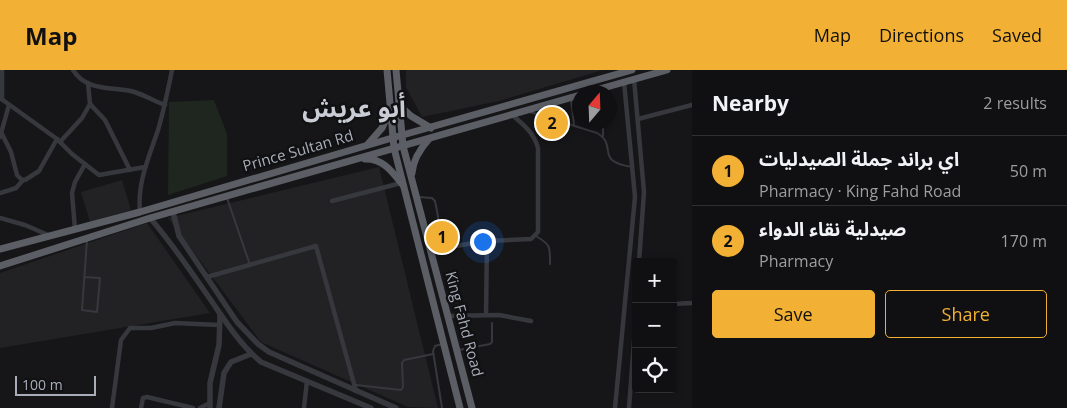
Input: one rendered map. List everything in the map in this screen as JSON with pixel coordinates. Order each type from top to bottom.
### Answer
[{"type":"highway","name":"King Fahd Road","points":[[387,70],[394,148],[460,408]]},
{"type":"highway","name":"King Fahd Road","points":[[396,70],[403,146],[472,408]]},
{"type":"highway","name":"Prince Sultan Rd","points":[[0,249],[140,212],[629,70]]},
{"type":"highway","points":[[617,85],[667,70]]},
{"type":"highway","name":"Prince Sultan Rd","points":[[0,266],[150,218],[571,98]]},
{"type":"highway","points":[[399,105],[411,116],[431,128]]},
{"type":"highway","points":[[367,145],[382,128],[390,109]]},
{"type":"highway","points":[[413,184],[412,171],[415,160],[422,146],[430,138]]},
{"type":"highway","points":[[357,159],[370,158],[378,161],[394,173],[403,185]]},
{"type":"street","points":[[2,70],[1,98],[59,140],[99,175],[145,167]]},
{"type":"street","points":[[73,70],[81,79],[88,83],[106,89],[131,91],[165,106]]},
{"type":"street","points":[[140,212],[138,197],[145,167],[165,106],[172,70]]},
{"type":"street","points":[[634,79],[644,192],[640,258]]},
{"type":"street","points":[[615,408],[635,197],[624,82]]},
{"type":"street","points":[[0,193],[16,188],[23,180],[39,171],[59,140],[82,118],[90,104],[88,83]]},
{"type":"street","points":[[90,104],[105,120],[130,170]]},
{"type":"street","points":[[10,105],[1,135],[11,152],[17,175],[23,180]]},
{"type":"street","points":[[638,119],[692,105]]},
{"type":"street","points":[[430,250],[487,241],[532,239],[536,236],[538,232],[538,148],[536,138],[512,115]]},
{"type":"street","points":[[75,229],[72,193],[75,182],[85,164]]},
{"type":"street","points":[[332,201],[403,185]]},
{"type":"street","points":[[172,212],[178,236],[237,322],[258,344],[269,352],[396,408]]},
{"type":"street","points":[[0,218],[25,225],[50,236]]},
{"type":"street","points":[[150,218],[170,241],[220,314],[251,354],[261,362],[371,408]]},
{"type":"street","points":[[486,314],[487,241]]},
{"type":"street","points":[[206,277],[316,246],[356,392],[353,400]]},
{"type":"street","points":[[185,263],[193,258]]},
{"type":"street","points":[[677,304],[692,303]]},
{"type":"street","points":[[200,408],[210,405],[210,383],[219,345],[220,314]]},
{"type":"street","points":[[448,316],[486,314],[531,321]]},
{"type":"street","points":[[112,408],[121,340],[130,328],[151,328],[176,323],[220,325]]},
{"type":"street","points":[[629,408],[633,348]]},
{"type":"street","points":[[219,408],[224,373],[227,367],[231,362],[251,354]]},
{"type":"street","points":[[304,408],[307,381]]},
{"type":"street","points":[[141,408],[143,398],[147,397],[193,408]]},
{"type":"lane","points":[[571,98],[572,107]]},
{"type":"lane","points":[[528,111],[572,125]]},
{"type":"lane","points":[[586,130],[603,136]]},
{"type":"lane","points":[[603,130],[603,136],[612,162],[617,165],[632,167]]},
{"type":"lane","points":[[226,196],[250,265]]},
{"type":"lane","points":[[417,198],[432,198],[435,201],[438,230],[436,235],[428,239]]},
{"type":"lane","points":[[536,236],[550,248],[550,264]]},
{"type":"lane","points":[[84,277],[100,278],[98,312],[82,310],[84,277],[87,238]]},
{"type":"lane","points":[[457,351],[490,344],[492,342],[492,323]]},
{"type":"lane","points":[[442,408],[433,354],[435,346],[444,343]]},
{"type":"lane","points":[[354,384],[401,390],[403,387],[402,363],[404,360],[433,354]]},
{"type":"shaded area","points":[[406,70],[603,70],[499,101],[422,117],[406,87]]},
{"type":"shaded area","points":[[214,100],[227,134],[227,176],[168,195],[169,102]]},
{"type":"shaded area","points":[[379,167],[438,408],[408,407],[261,342],[168,218]]},
{"type":"shaded area","points":[[122,180],[131,210],[90,222],[81,192]]},
{"type":"shaded area","points":[[147,223],[210,313],[0,348],[0,273]]},
{"type":"place","name":"صيدلية نقاء الدواء","points":[[552,123]]},
{"type":"place","name":"اي براند جملة الصيدليات","points":[[442,237]]},
{"type":"district","name":"أبو عريش","points":[[354,108]]}]
